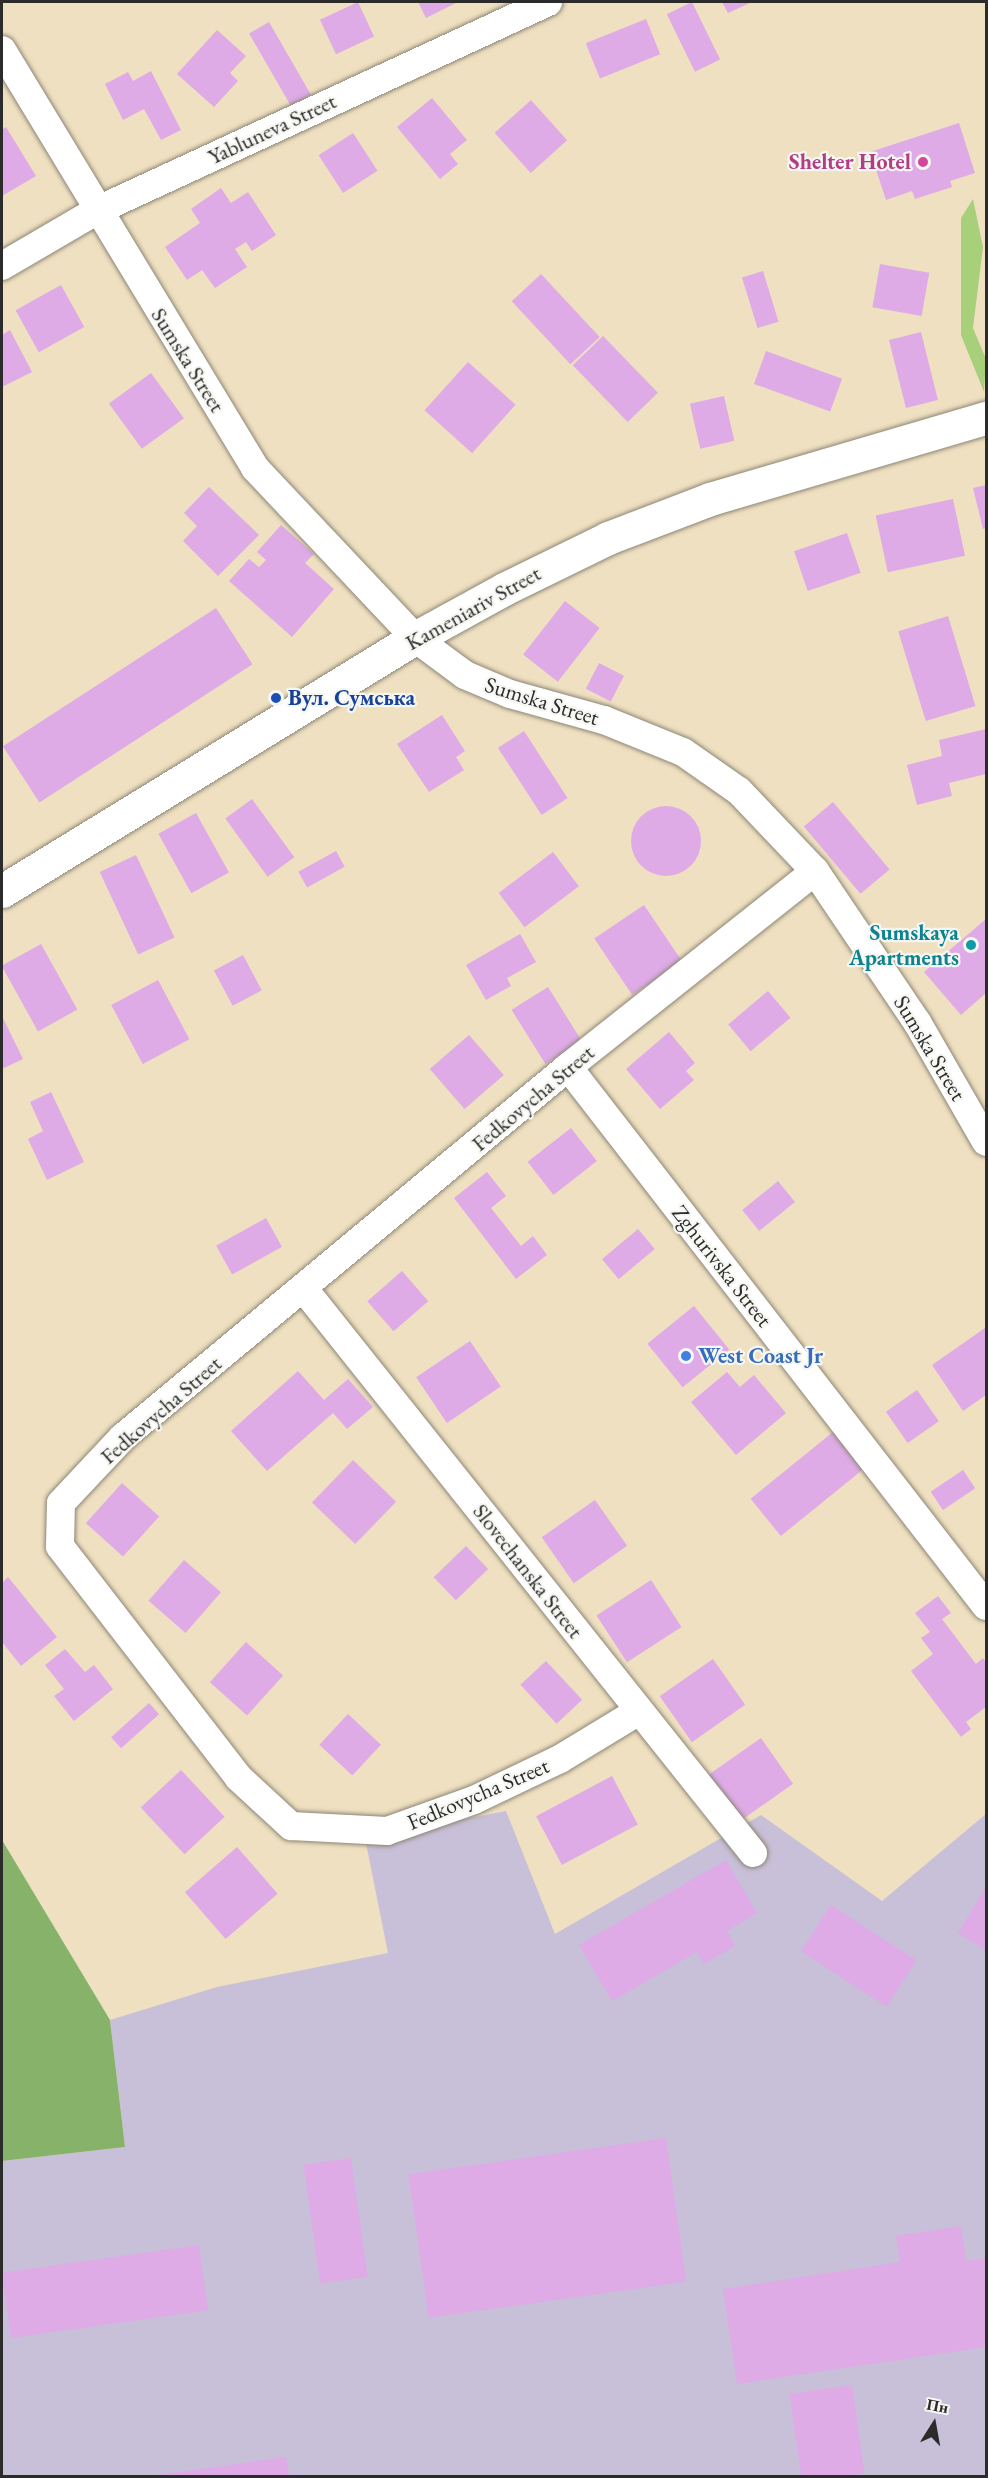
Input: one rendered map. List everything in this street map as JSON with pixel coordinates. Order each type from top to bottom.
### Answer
[{"type":"street","name":"Yabluneva Street","points":[[2,266],[96,211],[548,2]]},
{"type":"street","name":"Sumska Street","points":[[2,50],[96,211],[255,468],[415,639],[465,675],[510,694],[604,720],[683,752],[739,791],[815,871],[917,1022],[987,1142]]},
{"type":"street","name":"Kameniariv Street","points":[[2,891],[415,639],[504,589],[608,538],[710,499],[987,418]]},
{"type":"street","name":"Fedkovycha Street","points":[[639,1711],[560,1759],[517,1780],[474,1800],[387,1831],[291,1826],[239,1778],[60,1546],[61,1503],[123,1437],[568,1068],[815,871]]},
{"type":"street","name":"Zghurivska Street","points":[[568,1068],[987,1606]]},
{"type":"street","name":"Slovechanska Street","points":[[304,1289],[753,1853]]},
{"type":"shaded area","points":[[506,1811],[555,1934],[761,1815],[882,1901],[986,1814],[986,2476],[2,2476],[2,2161],[125,2147],[110,2020],[217,1987],[388,1953],[365,1838]]},
{"type":"green space","points":[[973,199],[983,247],[973,328],[986,359],[984,392],[961,335],[961,218]]},
{"type":"green space","points":[[2,1840],[110,2020],[125,2147],[2,2161]]},
{"type":"building","points":[[358,2],[374,36],[336,54],[320,20]]},
{"type":"building","points":[[418,2],[458,2],[426,18]]},
{"type":"building","points":[[692,2],[720,60],[695,72],[667,14]]},
{"type":"building","points":[[722,2],[752,2],[728,13]]},
{"type":"building","points":[[646,19],[660,54],[600,79],[586,43]]},
{"type":"building","points":[[269,22],[311,95],[291,106],[249,34]]},
{"type":"building","points":[[217,30],[246,56],[230,73],[238,81],[214,107],[177,74]]},
{"type":"building","points":[[151,71],[181,130],[161,140],[144,109],[123,120],[105,84],[128,72],[133,81]]},
{"type":"building","points":[[432,98],[467,140],[450,154],[458,164],[440,179],[397,127]]},
{"type":"building","points":[[531,100],[567,140],[531,173],[495,133]]},
{"type":"building","name":"Shelter Hotel","points":[[959,123],[975,173],[950,181],[952,187],[915,199],[912,191],[886,200],[870,152]]},
{"type":"building","points":[[6,127],[36,176],[2,196],[2,130]]},
{"type":"building","points":[[353,133],[378,171],[343,193],[319,155]]},
{"type":"building","points":[[221,188],[231,203],[248,192],[276,235],[252,251],[246,242],[235,249],[247,267],[215,288],[202,270],[187,280],[165,247],[200,223],[191,209]]},
{"type":"building","points":[[880,264],[929,273],[922,316],[872,307]]},
{"type":"building","points":[[763,271],[778,322],[757,328],[742,277]]},
{"type":"building","points":[[541,274],[600,337],[570,364],[512,301]]},
{"type":"building","points":[[61,285],[84,327],[39,352],[16,310]]},
{"type":"building","points":[[10,330],[32,372],[2,387],[2,335]]},
{"type":"building","points":[[921,332],[938,400],[906,408],[889,340]]},
{"type":"building","points":[[603,336],[658,393],[628,422],[573,365]]},
{"type":"building","points":[[766,351],[842,379],[830,412],[754,384]]},
{"type":"building","points":[[468,362],[516,405],[472,453],[425,410]]},
{"type":"building","points":[[151,373],[184,418],[142,449],[109,404]]},
{"type":"building","points":[[724,396],[734,441],[700,449],[690,404]]},
{"type":"building","points":[[986,485],[986,528],[983,529],[973,488]]},
{"type":"building","points":[[209,487],[259,535],[218,576],[183,541],[197,526],[184,513]]},
{"type":"building","points":[[953,499],[965,556],[888,572],[876,515]]},
{"type":"building","points":[[281,525],[314,554],[305,563],[334,589],[292,637],[229,581],[249,559],[259,567],[266,560],[257,552]]},
{"type":"building","points":[[847,533],[861,573],[808,591],[794,551]]},
{"type":"building","points":[[565,601],[600,628],[558,682],[523,655]]},
{"type":"building","points":[[216,608],[252,664],[39,803],[3,746]]},
{"type":"building","points":[[948,616],[975,706],[926,721],[898,631]]},
{"type":"building","points":[[599,663],[624,676],[611,702],[586,689]]},
{"type":"building","points":[[442,715],[465,751],[456,757],[464,770],[429,792],[397,744]]},
{"type":"building","points":[[986,729],[986,774],[949,783],[952,796],[917,805],[907,765],[942,756],[939,740]]},
{"type":"building","points":[[524,731],[568,798],[542,815],[498,748]]},
{"type":"building","points":[[252,799],[294,857],[268,877],[225,818]]},
{"type":"building","points":[[833,802],[890,869],[860,894],[804,826]]},
{"type":"building","points":[[666,806],[679,809],[691,816],[698,828],[701,841],[698,854],[691,866],[679,873],[666,876],[653,873],[641,866],[634,854],[631,841],[634,828],[641,816],[653,809]]},
{"type":"building","points":[[196,813],[229,872],[191,893],[158,834]]},
{"type":"building","points":[[336,851],[345,867],[307,888],[298,872]]},
{"type":"building","points":[[553,852],[579,886],[525,927],[499,893]]},
{"type":"building","points":[[136,855],[174,937],[138,954],[100,872]]},
{"type":"building","points":[[644,905],[682,961],[632,995],[594,939]]},
{"type":"building","name":"Sumskaya Apartments","points":[[986,919],[986,993],[961,1015],[924,972]]},
{"type":"building","points":[[520,934],[536,962],[507,978],[511,986],[486,1000],[466,965]]},
{"type":"building","points":[[41,944],[77,1010],[38,1031],[2,966]]},
{"type":"building","points":[[243,955],[262,990],[233,1006],[214,970]]},
{"type":"building","points":[[158,980],[189,1039],[143,1064],[111,1005]]},
{"type":"building","points":[[548,987],[582,1041],[545,1064],[512,1010]]},
{"type":"building","points":[[768,991],[790,1018],[751,1051],[728,1024]]},
{"type":"building","points":[[2,1016],[23,1059],[2,1069]]},
{"type":"building","points":[[669,1032],[695,1063],[686,1071],[694,1080],[660,1109],[626,1069]]},
{"type":"building","points":[[469,1035],[504,1075],[465,1109],[430,1069]]},
{"type":"building","points":[[51,1092],[84,1162],[47,1180],[28,1139],[43,1131],[30,1102]]},
{"type":"building","points":[[571,1128],[597,1161],[554,1195],[528,1162]]},
{"type":"building","points":[[487,1172],[506,1196],[491,1208],[521,1246],[533,1236],[547,1255],[516,1279],[454,1198]]},
{"type":"building","points":[[778,1181],[795,1202],[759,1231],[742,1210]]},
{"type":"building","points":[[266,1218],[282,1247],[232,1274],[216,1246]]},
{"type":"building","points":[[638,1229],[655,1249],[619,1279],[602,1259]]},
{"type":"building","points":[[402,1271],[428,1301],[394,1331],[367,1301]]},
{"type":"building","points":[[694,1306],[729,1350],[683,1387],[647,1344]]},
{"type":"building","points":[[985,1328],[986,1395],[963,1411],[932,1365]]},
{"type":"building","points":[[470,1341],[501,1387],[447,1423],[416,1377]]},
{"type":"building","points":[[298,1371],[324,1400],[348,1379],[373,1407],[347,1429],[333,1413],[267,1471],[231,1431]]},
{"type":"building","points":[[727,1372],[740,1387],[754,1375],[786,1413],[736,1455],[691,1402]]},
{"type":"building","points":[[917,1390],[939,1421],[908,1443],[886,1412]]},
{"type":"building","points":[[833,1432],[863,1469],[781,1536],[751,1499]]},
{"type":"building","points":[[353,1460],[396,1502],[355,1544],[312,1502]]},
{"type":"building","points":[[963,1470],[975,1488],[943,1510],[931,1492]]},
{"type":"building","points":[[122,1483],[159,1516],[123,1557],[86,1523]]},
{"type":"building","points":[[595,1500],[627,1546],[574,1583],[542,1537]]},
{"type":"building","points":[[466,1546],[488,1569],[456,1600],[434,1577]]},
{"type":"building","points":[[184,1560],[221,1592],[186,1633],[149,1601]]},
{"type":"building","points":[[8,1577],[57,1637],[21,1666],[2,1642],[2,1583]]},
{"type":"building","points":[[651,1580],[681,1627],[627,1662],[596,1615]]},
{"type":"building","points":[[938,1596],[951,1613],[942,1619],[976,1664],[983,1658],[986,1663],[986,1707],[966,1722],[971,1729],[961,1737],[911,1671],[933,1654],[921,1638],[930,1632],[915,1613]]},
{"type":"building","points":[[246,1642],[283,1675],[247,1716],[210,1682]]},
{"type":"building","points":[[65,1649],[85,1672],[94,1665],[113,1689],[74,1721],[54,1696],[64,1689],[45,1665]]},
{"type":"building","points":[[713,1659],[745,1705],[692,1742],[660,1696]]},
{"type":"building","points":[[546,1661],[582,1700],[557,1724],[520,1685]]},
{"type":"building","points":[[149,1703],[159,1714],[121,1748],[111,1737]]},
{"type":"building","points":[[348,1714],[381,1745],[352,1775],[319,1745]]},
{"type":"building","points":[[761,1738],[793,1784],[741,1821],[709,1775]]},
{"type":"building","points":[[181,1770],[225,1817],[184,1854],[141,1808]]},
{"type":"building","points":[[612,1776],[638,1825],[562,1865],[536,1816]]},
{"type":"building","points":[[237,1847],[278,1894],[226,1939],[185,1892]]},
{"type":"building","points":[[726,1860],[757,1913],[727,1931],[735,1946],[704,1964],[697,1952],[612,2001],[579,1945]]},
{"type":"building","points":[[986,1887],[986,1950],[958,1933]]},
{"type":"building","points":[[831,1905],[917,1961],[887,2007],[801,1951]]},
{"type":"building","points":[[666,2138],[686,2282],[429,2318],[409,2174]]},
{"type":"building","points":[[351,2158],[368,2277],[320,2284],[303,2165]]},
{"type":"building","points":[[961,2226],[966,2261],[986,2258],[986,2347],[737,2384],[723,2289],[900,2262],[896,2236]]},
{"type":"building","points":[[199,2245],[208,2310],[11,2338],[2,2273]]},
{"type":"building","points":[[852,2385],[864,2473],[844,2476],[801,2476],[790,2394]]},
{"type":"building","points":[[286,2457],[289,2476],[158,2476],[158,2475]]},
{"type":"place","name":"Shelter Hotel","points":[[923,162]]},
{"type":"place","name":"Вул. Сумська","points":[[276,698]]},
{"type":"place","name":"Sumskaya Apartments","points":[[971,945]]},
{"type":"place","name":"West Coast Jr","points":[[686,1356]]}]
